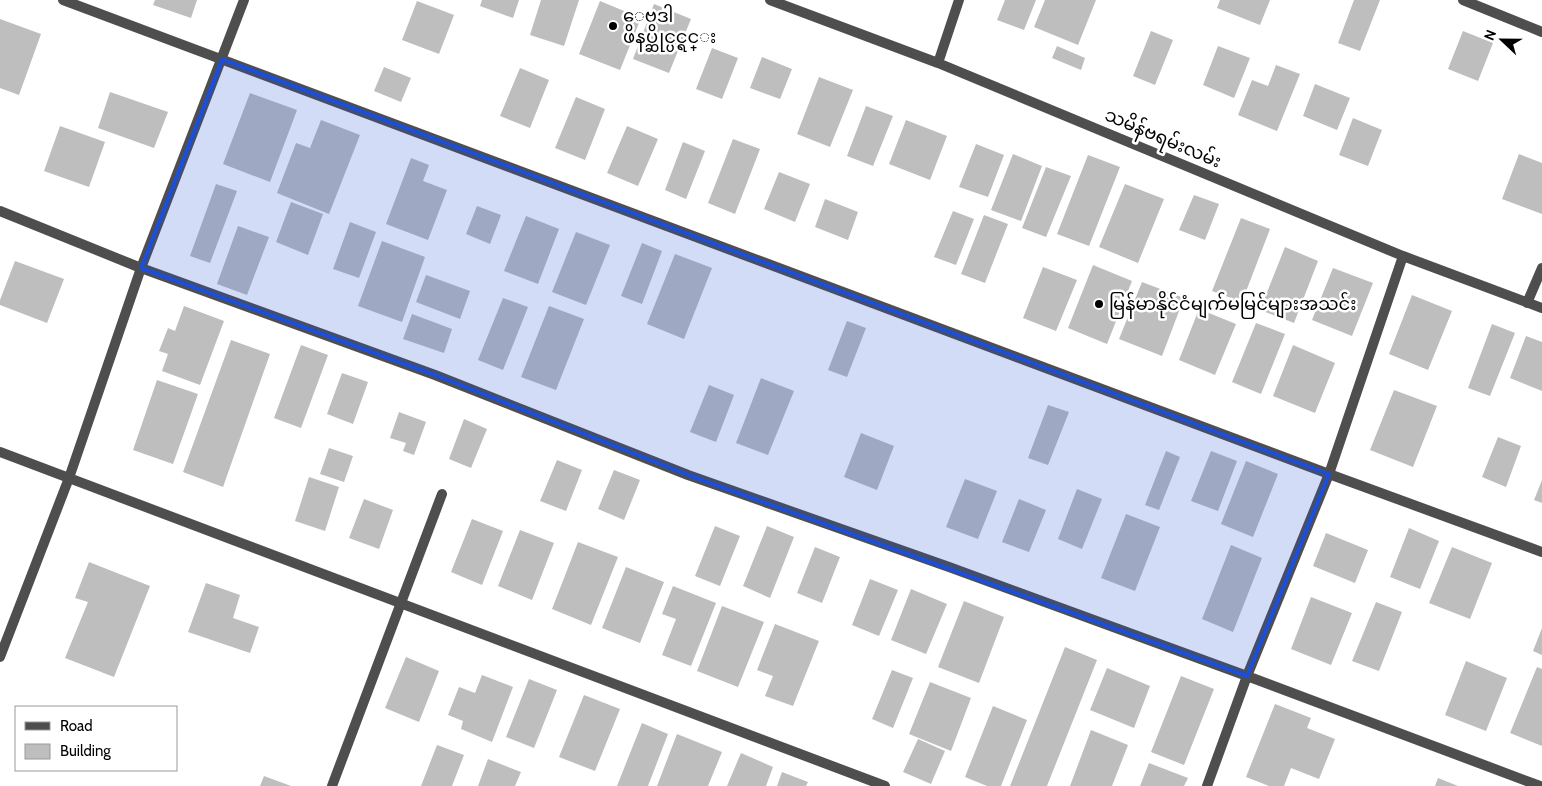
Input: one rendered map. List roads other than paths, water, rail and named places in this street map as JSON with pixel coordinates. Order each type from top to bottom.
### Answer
[{"type":"street","points":[[63,0],[1542,552]]},
{"type":"street","points":[[0,657],[69,478],[141,268],[244,0]]},
{"type":"street","name":"သမိန်ဗရမ်းလမ်း","points":[[770,0],[938,63],[1403,256],[1542,308]]},
{"type":"street","points":[[938,63],[959,0]]},
{"type":"street","points":[[1464,0],[1542,32]]},
{"type":"street","points":[[0,211],[141,268],[435,375],[688,475],[1247,676],[1540,786]]},
{"type":"street","points":[[1207,786],[1247,676],[1329,474],[1403,256]]},
{"type":"street","points":[[1527,303],[1542,268]]},
{"type":"street","points":[[0,452],[885,786]]},
{"type":"street","points":[[332,786],[442,494]]},
{"type":"place","name":"ေဗဒါ ဖိနပ္ဆိုင္ပင္ရင္း","points":[[613,26]]},
{"type":"place","name":"မြန်မာနိုင်ငံမျက်မမြင်များအသင်း","points":[[1099,304]]}]
